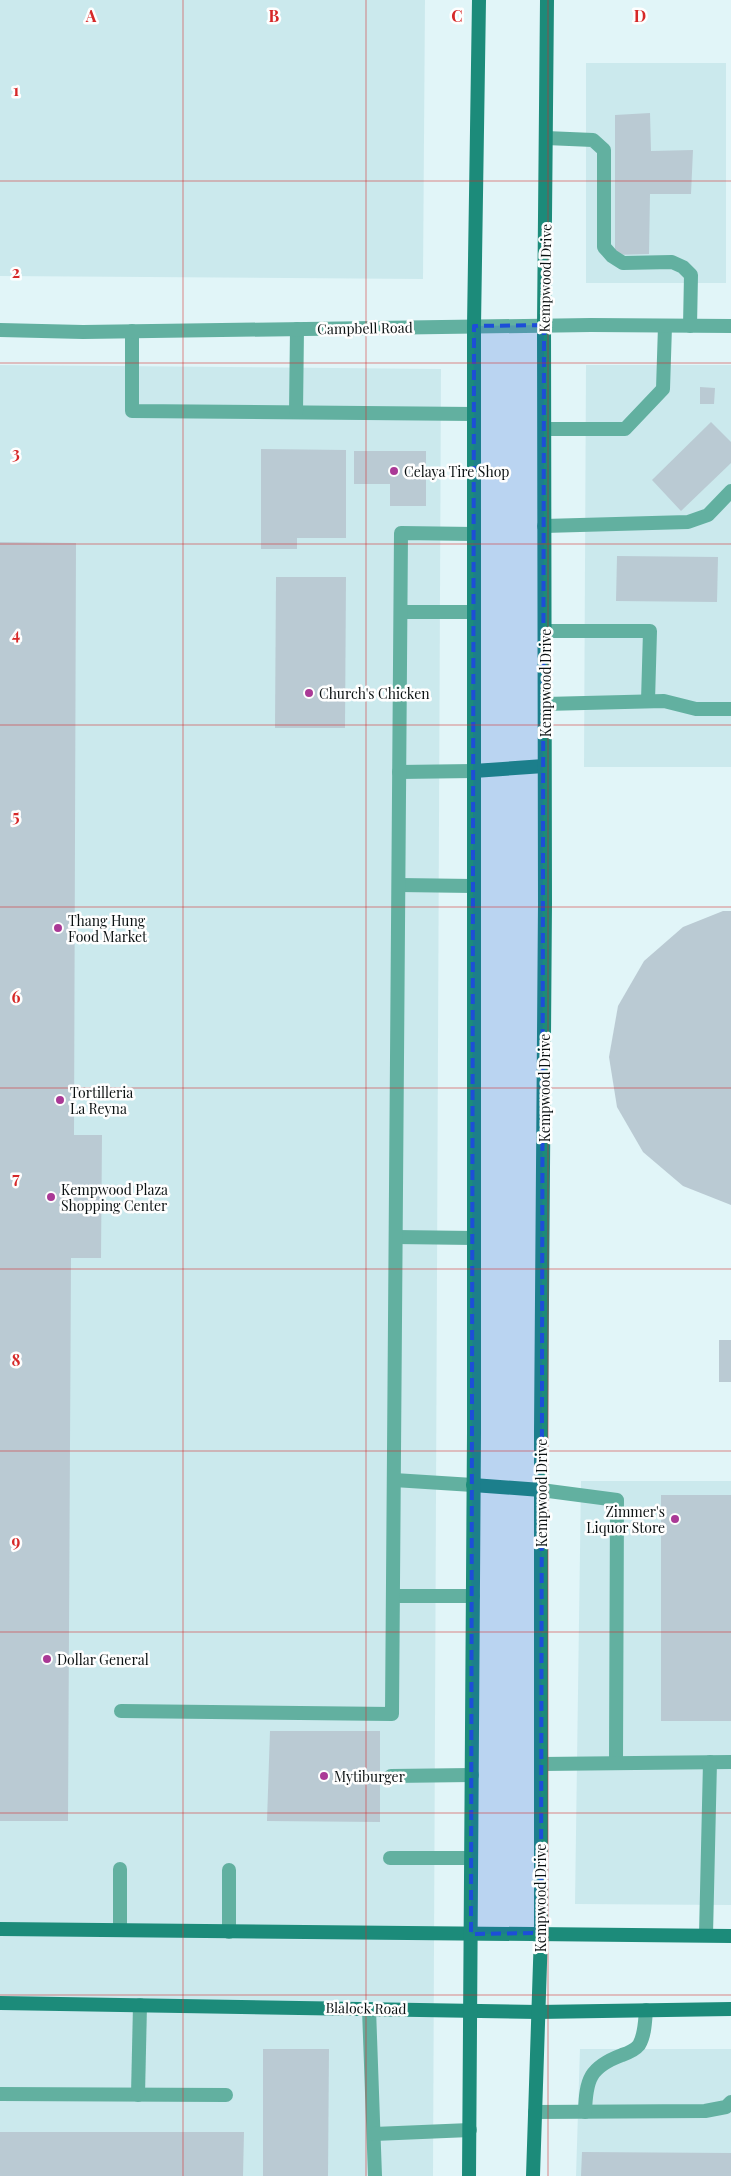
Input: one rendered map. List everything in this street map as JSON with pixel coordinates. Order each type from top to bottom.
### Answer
[{"type":"main road","points":[[470,2176],[474,1238],[474,326],[479,0]]},
{"type":"main road","name":"Kempwood Drive","points":[[533,2176],[541,1933],[545,630],[544,325],[547,0]]},
{"type":"main road","points":[[474,771],[544,766]]},
{"type":"main road","points":[[473,1485],[541,1490]]},
{"type":"main road","points":[[0,1929],[731,1936]]},
{"type":"main road","name":"Blalock Road","points":[[0,2003],[538,2012],[731,2009]]},
{"type":"street","points":[[546,138],[593,140],[604,150],[604,247],[612,256],[623,263],[672,262],[682,267],[691,275],[690,326]]},
{"type":"street","name":"Campbell Road","points":[[0,330],[132,331],[544,325],[731,326]]},
{"type":"street","points":[[545,428],[625,429],[663,389],[665,326]]},
{"type":"street","points":[[296,412],[297,329]]},
{"type":"street","points":[[132,331],[132,411],[474,414]]},
{"type":"street","points":[[544,526],[688,522],[708,515],[731,491]]},
{"type":"street","points":[[121,1711],[392,1714],[401,533],[474,534]]},
{"type":"street","points":[[401,612],[473,612]]},
{"type":"street","points":[[545,630],[650,631],[648,701]]},
{"type":"street","points":[[544,704],[664,700],[696,709],[731,709]]},
{"type":"street","points":[[400,772],[474,771]]},
{"type":"street","points":[[398,885],[473,886]]},
{"type":"street","points":[[396,1237],[474,1238]]},
{"type":"street","points":[[394,1480],[473,1485]]},
{"type":"street","points":[[541,1490],[617,1500],[616,1763]]},
{"type":"street","points":[[393,1596],[473,1596]]},
{"type":"street","points":[[706,1935],[710,1762]]},
{"type":"street","points":[[541,1764],[731,1762]]},
{"type":"street","points":[[391,1776],[472,1775]]},
{"type":"street","points":[[390,1858],[471,1858]]},
{"type":"street","points":[[120,1870],[120,1930]]},
{"type":"street","points":[[229,1870],[229,1932]]},
{"type":"street","points":[[138,2095],[140,2005]]},
{"type":"street","points":[[368,2009],[375,2176]]},
{"type":"street","points":[[585,2112],[586,2088],[593,2073],[604,2063],[630,2052],[638,2046],[644,2031],[646,2010]]},
{"type":"street","points":[[0,2094],[226,2096]]},
{"type":"street","points":[[535,2112],[705,2111],[726,2107],[731,2102]]},
{"type":"street","points":[[374,2134],[470,2130]]},
{"type":"highlighted area","points":[[544,325],[541,1933],[471,1934],[474,326]]},
{"type":"shaded area","points":[[0,0],[425,0],[423,279],[0,276]]},
{"type":"shaded area","points":[[586,63],[726,63],[726,283],[586,283]]},
{"type":"shaded area","points":[[0,365],[441,369],[433,2176],[0,2176]]},
{"type":"shaded area","points":[[586,365],[731,365],[731,767],[584,767]]},
{"type":"shaded area","points":[[581,1481],[731,1481],[731,1905],[575,1904]]},
{"type":"shaded area","points":[[580,2049],[731,2049],[731,2176],[576,2176]]},
{"type":"building","points":[[650,113],[651,151],[693,150],[691,194],[650,194],[649,254],[615,255],[615,115]]},
{"type":"building","points":[[700,387],[715,388],[714,404],[700,404]]},
{"type":"building","points":[[711,422],[731,442],[731,463],[681,511],[652,480]]},
{"type":"building","points":[[261,449],[346,450],[346,538],[297,538],[297,549],[261,549]]},
{"type":"building","points":[[354,451],[426,451],[426,506],[390,506],[390,484],[354,484]]},
{"type":"building","name":"Kempwood Plaza Shopping Center","points":[[0,542],[76,543],[74,1135],[102,1135],[101,1258],[71,1258],[68,1821],[0,1821]]},
{"type":"building","points":[[617,556],[718,557],[717,602],[616,601]]},
{"type":"building","points":[[276,577],[346,577],[345,728],[275,728]]},
{"type":"building","points":[[723,911],[731,911],[731,1205],[683,1186],[643,1152],[617,1107],[609,1057],[618,1006],[644,961],[683,927]]},
{"type":"building","points":[[719,1340],[731,1340],[731,1382],[719,1382]]},
{"type":"building","points":[[661,1495],[731,1495],[731,1721],[661,1721]]},
{"type":"building","name":"Mytiburger","points":[[270,1731],[380,1731],[380,1822],[267,1821]]},
{"type":"building","points":[[263,2049],[329,2049],[328,2176],[263,2176]]},
{"type":"building","points":[[0,2132],[244,2132],[243,2176],[0,2176]]},
{"type":"building","points":[[582,2152],[731,2153],[731,2176],[581,2176]]},
{"type":"place","name":"Celaya Tire Shop","points":[[394,471]]},
{"type":"place","name":"Church's Chicken","points":[[309,693]]},
{"type":"place","name":"Thang Hung Food Market","points":[[58,928]]},
{"type":"place","name":"Tortilleria La Reyna","points":[[60,1100]]},
{"type":"place","name":"Kempwood Plaza Shopping Center","points":[[51,1197]]},
{"type":"place","name":"Zimmer's Liquor Store","points":[[675,1519]]},
{"type":"place","name":"Dollar General","points":[[47,1659]]},
{"type":"place","name":"Mytiburger","points":[[324,1776]]}]
